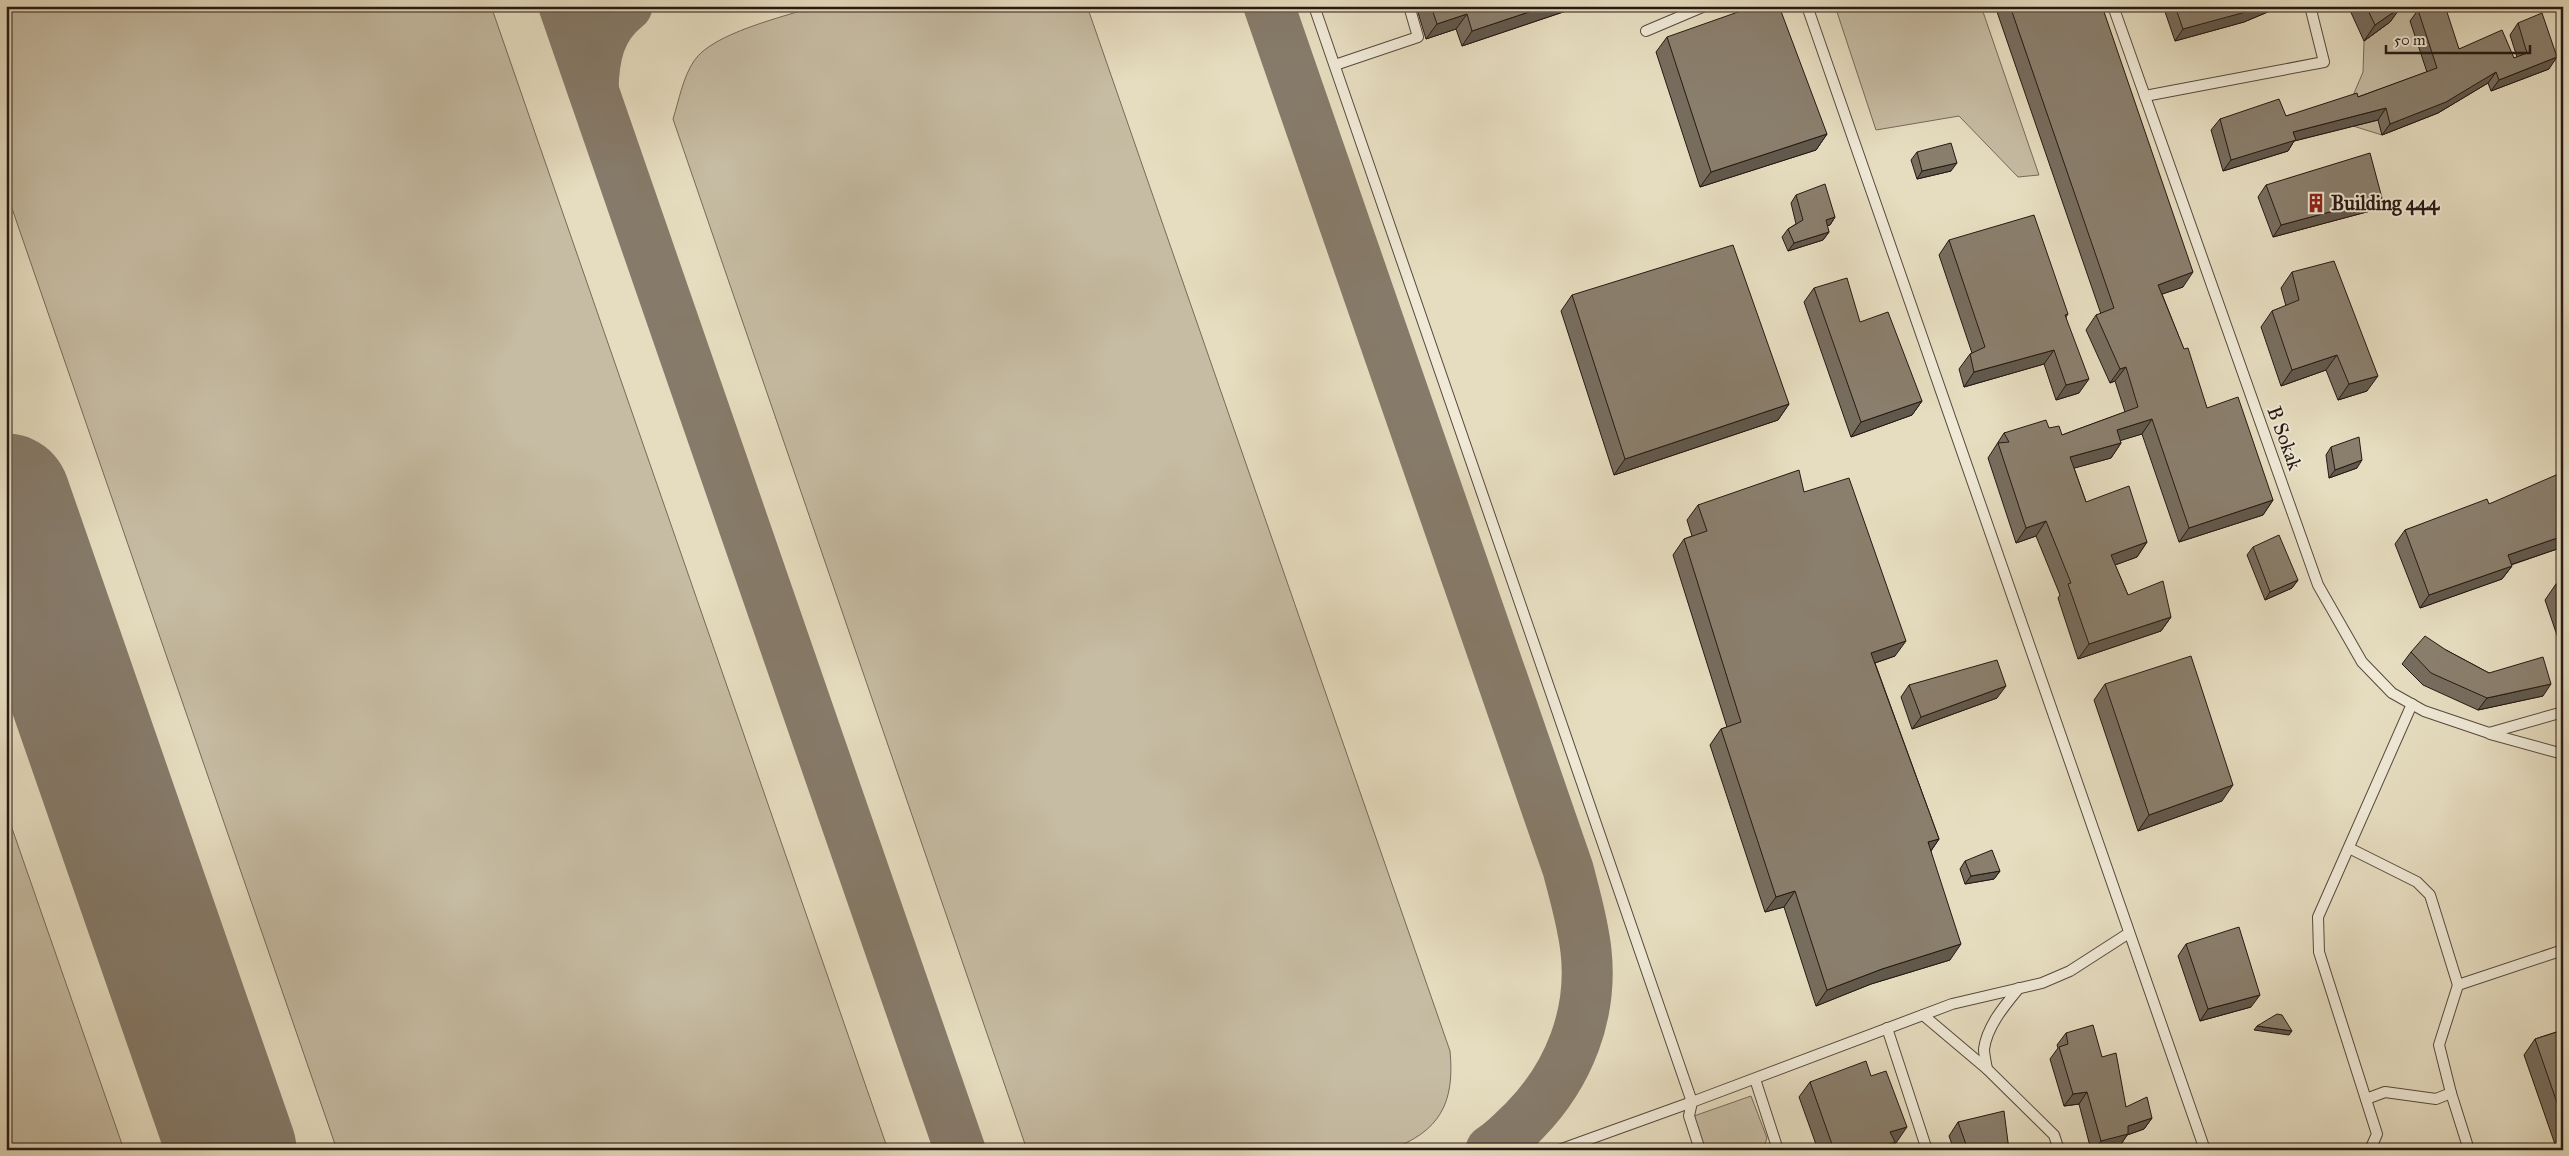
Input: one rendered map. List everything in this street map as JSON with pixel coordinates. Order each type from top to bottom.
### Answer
[{"type":"lane","points":[[1314,6],[1692,1102],[1689,1116],[1700,1150]]},
{"type":"lane","points":[[1335,65],[1418,37],[1409,6]]},
{"type":"lane","points":[[1646,31],[1705,6]]},
{"type":"lane","points":[[1807,6],[2205,1150]]},
{"type":"lane","name":"B Sokak","points":[[2113,6],[2318,586],[2362,662],[2392,693],[2424,711],[2489,734],[2563,754]]},
{"type":"lane","points":[[2145,96],[2324,62],[2310,6]]},
{"type":"lane","points":[[2370,1150],[2377,1134],[2319,952],[2318,917],[2412,704]]},
{"type":"lane","points":[[2489,734],[2563,712]]},
{"type":"lane","points":[[2349,848],[2417,882],[2430,895],[2458,985],[2439,1045],[2451,1093],[2469,1150]]},
{"type":"lane","points":[[1559,1150],[1952,1004],[2042,984],[2070,971],[2130,933]]},
{"type":"lane","points":[[2458,985],[2563,950]]},
{"type":"lane","points":[[1987,1069],[1984,1049],[1990,1030],[2000,1011],[2020,988]]},
{"type":"lane","points":[[1924,1015],[1987,1069],[2054,1135],[2059,1150]]},
{"type":"lane","points":[[1887,1028],[1927,1150]]},
{"type":"lane","points":[[1755,1078],[1778,1150]]},
{"type":"lane","points":[[2366,1099],[2385,1092],[2436,1099],[2451,1093]]},
{"type":"shaded area","points":[[6,6],[491,6],[888,1150],[337,1150],[6,191]]},
{"type":"shaded area","points":[[816,6],[1087,6],[1450,1051],[1450,1086],[1440,1113],[1421,1134],[1406,1143],[1389,1150],[1027,1150],[673,119],[687,74],[694,61],[703,51],[732,34]]},
{"type":"shaded area","points":[[1835,6],[1981,6],[2039,175],[2018,177],[1959,116],[1876,130]]},
{"type":"shaded area","points":[[2384,6],[2426,6],[2429,15],[2429,80],[2374,100],[2382,135],[2353,126],[2349,105],[2363,72],[2364,41],[2390,22]]},
{"type":"shaded area","points":[[6,811],[124,1150],[6,1150]]},
{"type":"shaded area","points":[[1751,1096],[1767,1138],[1763,1150],[1705,1150],[1694,1116]]},
{"type":"building","points":[[1431,6],[1547,6],[1472,31],[1467,14],[1437,24]]},
{"type":"building","points":[[1755,6],[1779,6],[1827,134],[1711,172],[1667,37]]},
{"type":"building","points":[[2010,6],[2102,6],[2193,272],[2158,285],[2184,349],[2188,348],[2207,408],[2238,397],[2273,500],[2189,528],[2152,419],[2117,430],[2121,443],[2070,457],[2086,502],[2129,486],[2147,542],[2111,555],[2128,595],[2163,581],[2171,617],[2089,644],[2068,584],[2071,583],[2046,521],[2026,528],[1998,443],[2009,442],[2004,433],[2046,420],[2049,428],[2059,426],[2062,435],[2138,407],[2126,367],[2120,369],[2096,315],[2114,308]]},
{"type":"building","points":[[2175,6],[2262,6],[2183,29]]},
{"type":"building","points":[[2366,6],[2401,6],[2401,7],[2375,25]]},
{"type":"building","points":[[2429,6],[2445,6],[2459,49],[2502,30],[2514,58],[2527,53],[2518,23],[2542,13],[2557,57],[2499,80],[2496,72],[2446,102],[2390,124],[2386,108],[2293,132],[2296,140],[2231,160],[2220,119],[2279,99],[2286,116],[2357,93],[2358,97],[2437,68],[2418,10]]},
{"type":"building","points":[[1951,143],[1957,163],[1922,171],[1917,152]]},
{"type":"building","name":"Building 444","points":[[2370,153],[2382,198],[2281,225],[2266,185]]},
{"type":"building","points":[[1825,184],[1835,217],[1826,220],[1829,232],[1794,243],[1788,229],[1803,220],[1796,195]]},
{"type":"building","points":[[2034,215],[2068,314],[2065,315],[2089,379],[2066,385],[2054,350],[1974,372],[1970,354],[1985,347],[1949,240]]},
{"type":"building","points":[[1733,245],[1789,404],[1625,459],[1572,295]]},
{"type":"building","points":[[2334,261],[2378,376],[2349,384],[2337,355],[2292,370],[2272,311],[2299,300],[2292,272]]},
{"type":"building","points":[[1847,278],[1860,322],[1888,312],[1922,401],[1861,422],[1814,288]]},
{"type":"building","points":[[2359,437],[2362,460],[2335,470],[2331,447]]},
{"type":"building","points":[[1799,470],[1804,492],[1849,478],[1906,641],[1871,653],[1939,839],[1928,842],[1961,944],[1882,969],[1827,990],[1795,891],[1776,897],[1721,729],[1741,722],[1684,539],[1707,531],[1698,505]]},
{"type":"building","points":[[2563,472],[2563,536],[2508,555],[2512,566],[2429,595],[2405,530],[2487,499],[2489,504]]},
{"type":"building","points":[[2279,535],[2298,580],[2270,592],[2253,547]]},
{"type":"building","points":[[2563,582],[2563,604],[2556,584]]},
{"type":"building","points":[[2425,636],[2446,650],[2489,673],[2543,657],[2551,684],[2487,698],[2431,673],[2411,652]]},
{"type":"building","points":[[2191,656],[2233,785],[2149,815],[2105,684]]},
{"type":"building","points":[[1997,660],[2006,686],[1921,717],[1909,685]]},
{"type":"building","points":[[1992,850],[2000,871],[1971,876],[1965,861]]},
{"type":"building","points":[[2239,927],[2260,995],[2208,1009],[2186,944]]},
{"type":"building","points":[[2277,1014],[2282,1015],[2292,1031],[2257,1026]]},
{"type":"building","points":[[2093,1025],[2102,1057],[2116,1053],[2126,1107],[2147,1097],[2152,1118],[2128,1126],[2128,1134],[2101,1141],[2087,1092],[2073,1094],[2059,1047],[2068,1044],[2066,1033]]},
{"type":"building","points":[[2563,1030],[2563,1120],[2535,1039]]},
{"type":"building","points":[[1866,1061],[1871,1076],[1886,1071],[1907,1127],[1890,1132],[1895,1142],[1872,1150],[1834,1150],[1810,1082]]},
{"type":"building","points":[[2004,1111],[2009,1150],[1968,1150],[1958,1122]]},
{"type":"taxiway","points":[[564,6],[960,1150]]},
{"type":"taxiway","points":[[593,89],[597,54],[604,33],[627,6]]},
{"type":"taxiway","points":[[1269,6],[1568,869],[1583,930],[1586,951],[1586,998],[1575,1042],[1554,1083],[1541,1102],[1513,1132],[1491,1150]]},
{"type":"runway","points":[[6,498],[232,1150]]},
{"type":"place","name":"Building 444","points":[[2316,203]]}]
